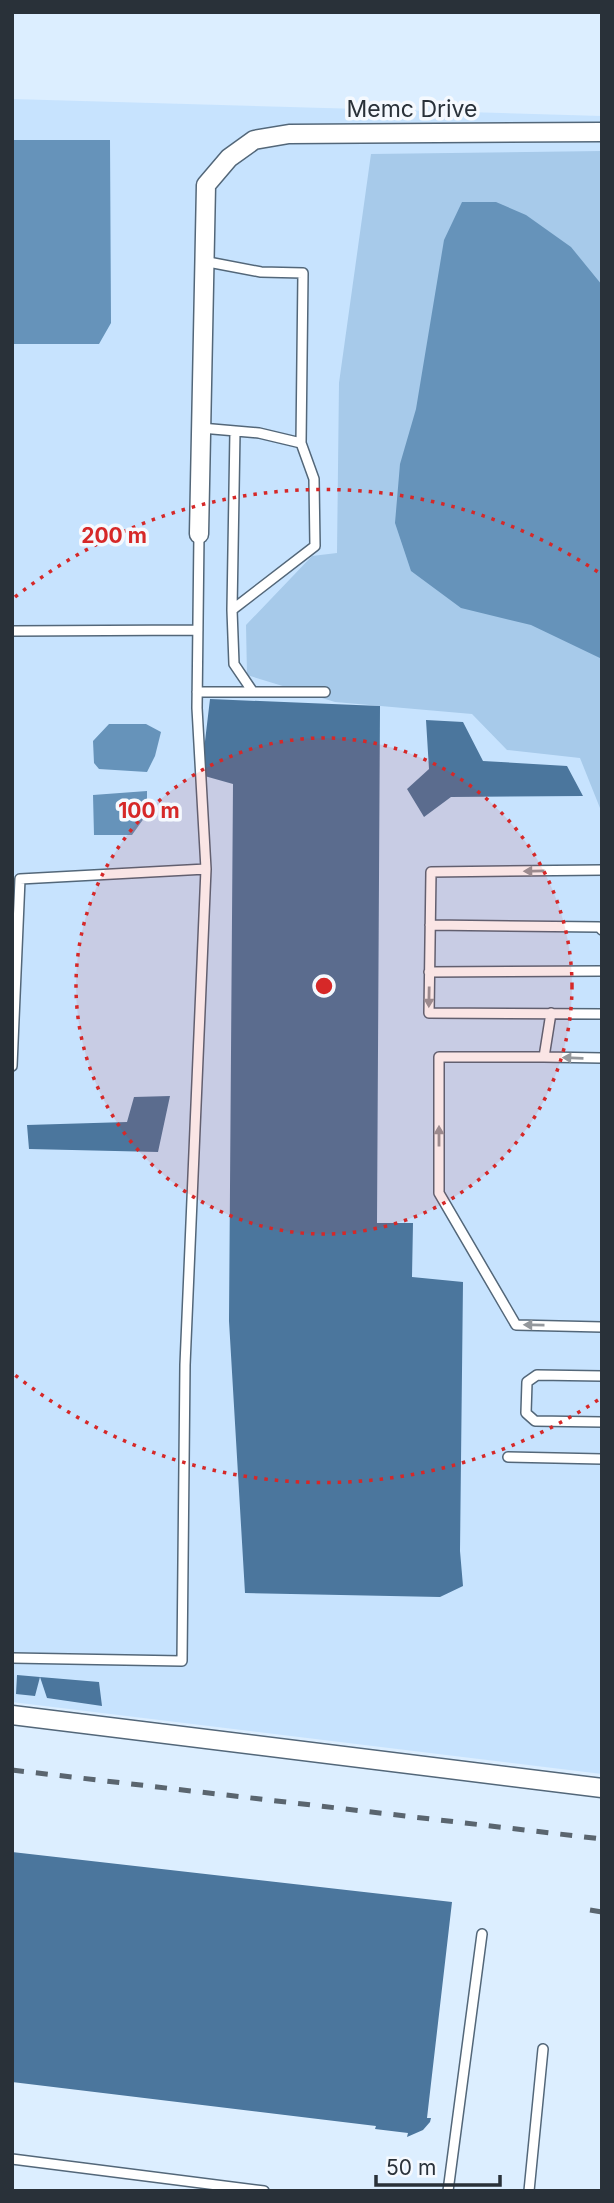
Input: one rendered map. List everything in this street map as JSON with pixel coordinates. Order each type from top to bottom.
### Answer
[{"type":"street","name":"Memc Drive","points":[[199,534],[206,185],[229,158],[254,140],[289,134],[602,132]]},
{"type":"street","points":[[12,1715],[602,1788]]},
{"type":"lane","points":[[203,261],[261,272],[303,273],[302,443],[314,479],[315,546],[232,610]]},
{"type":"lane","points":[[201,428],[259,433],[302,443]]},
{"type":"lane","points":[[234,431],[234,664],[253,692]]},
{"type":"lane","points":[[12,1658],[182,1661],[185,1365],[206,869],[197,692],[199,534]]},
{"type":"lane","points":[[14,631],[198,631]]},
{"type":"lane","points":[[197,692],[325,692]]},
{"type":"lane","points":[[12,1066],[16,886],[20,879],[206,869]]},
{"type":"lane","points":[[602,870],[431,872],[429,972],[429,1013],[602,1014]]},
{"type":"lane","points":[[430,925],[602,930]]},
{"type":"lane","points":[[429,972],[602,971]]},
{"type":"lane","points":[[544,1057],[551,1013]]},
{"type":"lane","points":[[602,1058],[439,1057],[439,1193],[516,1325],[602,1327]]},
{"type":"lane","points":[[602,1376],[537,1375],[527,1382],[526,1413],[535,1421],[602,1422]]},
{"type":"lane","points":[[508,1457],[602,1459]]},
{"type":"lane","points":[[448,2191],[482,1934]]},
{"type":"lane","points":[[529,2191],[543,2049]]},
{"type":"lane","points":[[12,2159],[264,2191]]},
{"type":"shaded area","points":[[12,99],[602,116],[602,1774],[12,1702]]},
{"type":"shaded area","points":[[12,140],[110,140],[111,323],[99,344],[12,344]]},
{"type":"shaded area","points":[[602,151],[602,813],[580,758],[507,750],[472,714],[335,702],[247,675],[246,625],[312,556],[337,553],[339,383],[371,154]]},
{"type":"shaded area","points":[[462,202],[496,202],[526,215],[571,247],[602,285],[602,659],[531,625],[461,608],[411,571],[395,523],[400,464],[416,409],[444,240]]},
{"type":"shaded area","points":[[109,724],[146,724],[161,732],[155,756],[147,772],[99,769],[94,763],[93,741]]},
{"type":"shaded area","points":[[147,791],[147,814],[132,835],[94,835],[93,795]]},
{"type":"building","points":[[210,699],[380,706],[377,1223],[413,1223],[412,1277],[463,1282],[460,1551],[463,1586],[440,1597],[245,1593],[229,1321],[233,784],[201,775]]},
{"type":"building","points":[[426,720],[463,722],[483,761],[567,766],[583,796],[451,797],[424,817],[407,789],[429,769]]},
{"type":"building","points":[[170,1096],[158,1152],[29,1149],[27,1125],[127,1122],[134,1097]]},
{"type":"building","points":[[17,1675],[40,1677],[35,1696],[16,1694]]},
{"type":"building","points":[[40,1677],[99,1682],[102,1706],[47,1698]]},
{"type":"building","points":[[12,1852],[452,1902],[427,2118],[431,2118],[430,2122],[423,2130],[407,2137],[408,2133],[375,2129],[376,2126],[12,2082]]},
{"type":"railway","points":[[12,1770],[602,1839]]},
{"type":"railway","points":[[590,1910],[602,1912]]}]
